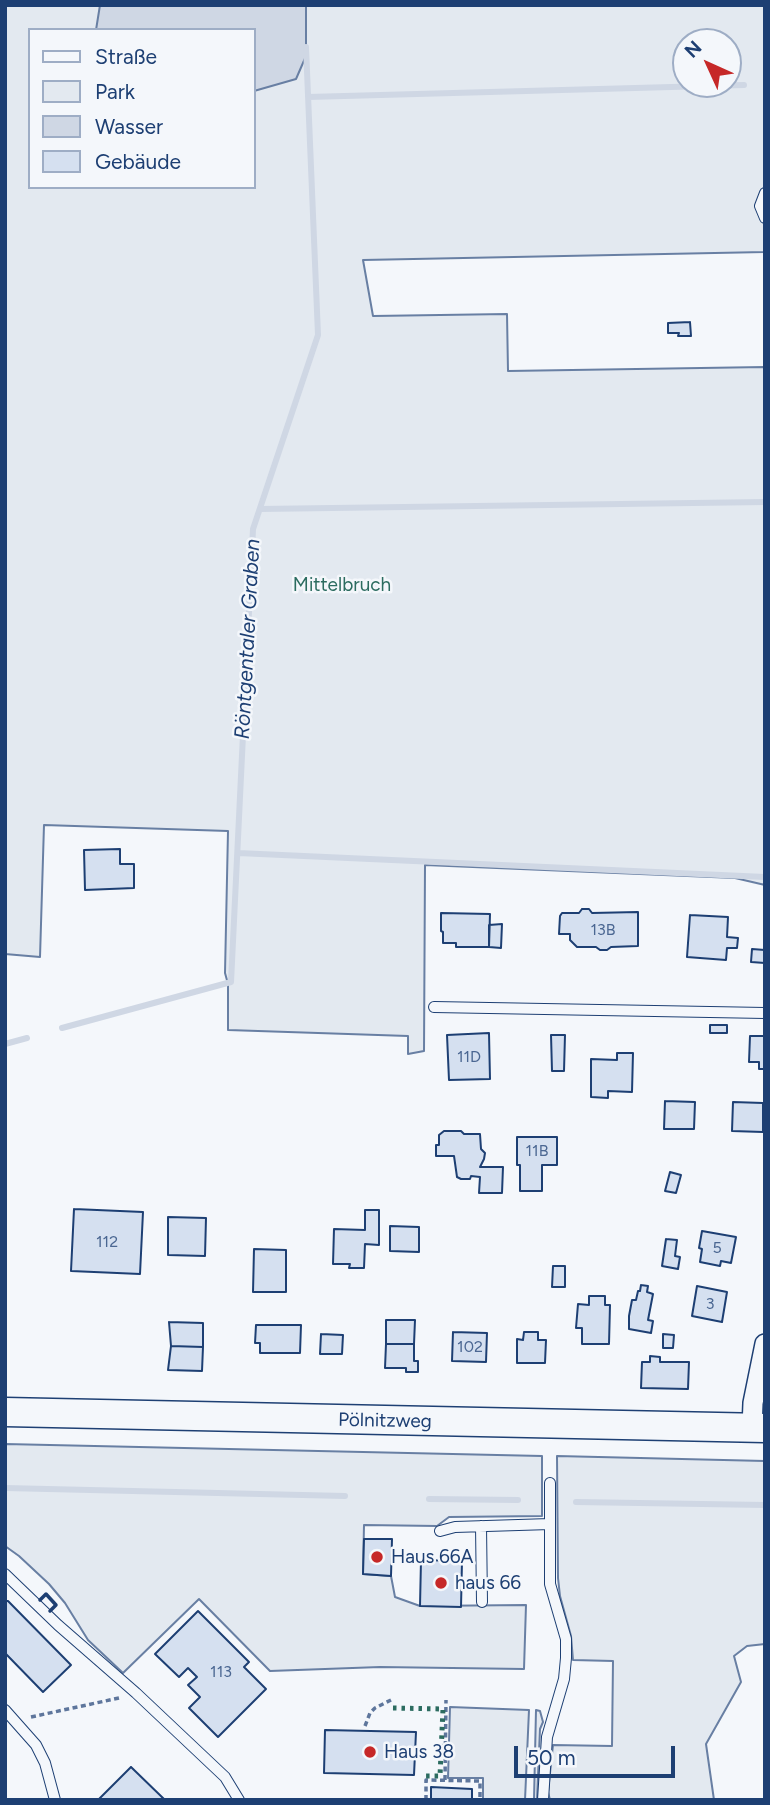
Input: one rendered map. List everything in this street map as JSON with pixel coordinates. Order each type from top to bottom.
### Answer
[{"type":"street","points":[[758,1428],[752,1409],[765,1344]]},
{"type":"street","name":"Pölnitzweg","points":[[5,1412],[758,1428]]},
{"type":"lane","points":[[765,193],[760,206],[765,218]]},
{"type":"lane","points":[[434,1007],[765,1013]]},
{"type":"lane","points":[[543,1800],[547,1737],[564,1679],[566,1658],[566,1639],[551,1584],[550,1483]]},
{"type":"lane","points":[[440,1531],[455,1527],[550,1524]]},
{"type":"lane","points":[[481,1526],[482,1602]]},
{"type":"lane","points":[[5,1574],[225,1777],[239,1800]]},
{"type":"lane","points":[[5,1710],[36,1745],[45,1763],[55,1800]]},
{"type":"path","points":[[16,1721],[136,1693]]},
{"type":"path","points":[[365,1726],[370,1713],[376,1707],[391,1700]]},
{"type":"path","points":[[446,1700],[446,1780]]},
{"type":"path","points":[[426,1800],[426,1780],[480,1780],[480,1800]]},
{"type":"green space","name":"Mittelbruch","points":[[5,5],[765,5],[765,252],[363,260],[373,316],[507,314],[508,371],[765,367],[765,885],[735,878],[425,865],[424,1051],[408,1054],[408,1036],[228,1030],[228,984],[225,973],[228,831],[44,825],[40,957],[5,954]]},
{"type":"green space","points":[[5,1444],[542,1456],[542,1516],[449,1517],[437,1526],[364,1525],[363,1574],[391,1576],[395,1597],[420,1606],[526,1605],[524,1669],[380,1667],[270,1671],[199,1599],[123,1673],[88,1640],[65,1603],[49,1584],[5,1546]]},
{"type":"green space","points":[[557,1456],[765,1461],[765,1644],[747,1646],[734,1656],[741,1682],[706,1744],[714,1800],[550,1800],[548,1792],[553,1745],[612,1746],[613,1661],[573,1660],[571,1636],[560,1596]]},
{"type":"green space","points":[[450,1707],[529,1710],[525,1800],[483,1800],[483,1778],[448,1778]]},
{"type":"green space","points":[[536,1710],[540,1711],[543,1722],[540,1729],[537,1800],[534,1800]]},
{"type":"water","points":[[100,5],[306,5],[306,56],[296,79],[256,90],[256,28],[96,28]]},
{"type":"building","points":[[690,322],[691,336],[668,333],[668,323]]},
{"type":"building","points":[[120,849],[120,864],[134,864],[134,888],[85,890],[84,850]]},
{"type":"building","points":[[582,909],[589,909],[592,913],[638,912],[638,946],[611,947],[607,950],[577,947],[570,940],[570,934],[559,934],[560,916],[562,913],[579,913]]},
{"type":"building","points":[[441,913],[490,914],[489,947],[456,947],[456,943],[443,943]]},
{"type":"building","points":[[690,915],[728,917],[727,937],[738,938],[737,948],[727,948],[726,960],[687,957]]},
{"type":"building","points":[[502,924],[501,948],[489,947],[489,925]]},
{"type":"building","points":[[752,949],[765,950],[765,963],[751,962]]},
{"type":"building","points":[[710,1025],[727,1025],[727,1033],[710,1033]]},
{"type":"building","points":[[489,1033],[490,1079],[449,1080],[447,1035]]},
{"type":"building","points":[[551,1035],[565,1035],[564,1071],[552,1071]]},
{"type":"building","points":[[750,1036],[765,1036],[765,1069],[759,1069],[759,1062],[749,1062]]},
{"type":"building","points":[[617,1053],[633,1053],[632,1092],[608,1091],[608,1098],[591,1097],[591,1059],[617,1060]]},
{"type":"building","points":[[665,1101],[695,1102],[694,1129],[664,1129]]},
{"type":"building","points":[[733,1102],[763,1103],[763,1132],[732,1131]]},
{"type":"building","points":[[444,1131],[480,1134],[481,1149],[485,1153],[480,1167],[503,1167],[502,1193],[479,1193],[480,1177],[461,1179],[457,1177],[454,1156],[436,1156],[439,1135]]},
{"type":"building","points":[[517,1137],[557,1137],[557,1165],[542,1165],[542,1191],[520,1191]]},
{"type":"building","points":[[670,1172],[681,1175],[676,1193],[665,1191]]},
{"type":"building","points":[[74,1209],[143,1212],[140,1274],[71,1271]]},
{"type":"building","points":[[365,1210],[379,1210],[379,1245],[365,1244],[364,1268],[349,1268],[350,1264],[333,1264],[334,1229],[365,1230]]},
{"type":"building","points":[[168,1217],[206,1218],[205,1256],[168,1255]]},
{"type":"building","points":[[390,1226],[419,1227],[419,1252],[390,1251]]},
{"type":"building","points":[[702,1231],[736,1237],[731,1263],[721,1261],[720,1266],[700,1262]]},
{"type":"building","points":[[666,1239],[677,1240],[675,1256],[680,1257],[678,1269],[662,1266]]},
{"type":"building","points":[[254,1249],[286,1250],[286,1292],[253,1292]]},
{"type":"building","points":[[553,1266],[565,1266],[565,1287],[552,1287]]},
{"type":"building","points":[[641,1285],[648,1286],[647,1292],[653,1294],[648,1320],[653,1321],[651,1333],[629,1329],[632,1300],[636,1300]]},
{"type":"building","points":[[697,1286],[727,1292],[722,1322],[692,1316]]},
{"type":"building","points":[[589,1296],[605,1296],[605,1305],[610,1305],[609,1344],[582,1344],[582,1328],[576,1328],[578,1304],[589,1305]]},
{"type":"building","points":[[386,1320],[415,1320],[414,1344],[386,1344]]},
{"type":"building","points":[[169,1322],[203,1323],[203,1347],[171,1346]]},
{"type":"building","points":[[256,1325],[301,1325],[300,1353],[260,1353],[260,1343],[255,1343]]},
{"type":"building","points":[[453,1332],[487,1333],[486,1362],[452,1361]]},
{"type":"building","points":[[524,1332],[538,1332],[538,1340],[546,1340],[545,1363],[517,1363],[517,1339],[523,1340]]},
{"type":"building","points":[[321,1334],[343,1335],[342,1354],[320,1354]]},
{"type":"building","points":[[663,1334],[674,1335],[673,1348],[663,1348]]},
{"type":"building","points":[[386,1344],[414,1344],[414,1361],[418,1361],[418,1372],[406,1372],[406,1368],[385,1368]]},
{"type":"building","points":[[171,1346],[203,1347],[202,1371],[168,1370]]},
{"type":"building","points":[[650,1356],[660,1357],[660,1362],[689,1362],[688,1389],[641,1388],[642,1362],[650,1362]]},
{"type":"building","name":"Haus 66A","points":[[364,1539],[392,1539],[391,1576],[363,1574]]},
{"type":"building","name":"haus 66","points":[[421,1560],[462,1561],[461,1607],[420,1606]]},
{"type":"building","points":[[5,1601],[71,1665],[43,1692],[5,1653]]},
{"type":"building","points":[[198,1611],[249,1662],[244,1667],[266,1689],[218,1737],[189,1708],[200,1697],[188,1685],[197,1677],[188,1668],[179,1677],[155,1654]]},
{"type":"building","name":"Haus 38","points":[[325,1730],[416,1732],[414,1775],[324,1773]]},
{"type":"building","points":[[131,1767],[165,1800],[98,1800]]},
{"type":"building","points":[[431,1787],[472,1789],[472,1800],[431,1800]]},
{"type":"waterway","name":"Röntgentaler Graben","points":[[62,1028],[231,982],[253,529],[318,335],[306,47]]},
{"type":"waterway","points":[[308,97],[744,85]]},
{"type":"waterway","points":[[260,509],[765,502]]},
{"type":"waterway","points":[[238,853],[765,877]]},
{"type":"waterway","name":"Röntgentaler Graben","points":[[5,1044],[27,1038]]},
{"type":"waterway","points":[[5,1488],[345,1496]]},
{"type":"waterway","points":[[429,1499],[518,1500]]},
{"type":"waterway","points":[[576,1502],[765,1505]]},
{"type":"hedge","points":[[393,1708],[443,1709],[440,1776],[423,1776]]},
{"type":"wall","points":[[40,1600],[46,1594],[56,1605],[50,1611]]},
{"type":"place","name":"Haus 66A","points":[[377,1557]]},
{"type":"place","name":"haus 66","points":[[441,1583]]},
{"type":"place","name":"Haus 38","points":[[370,1752]]}]
